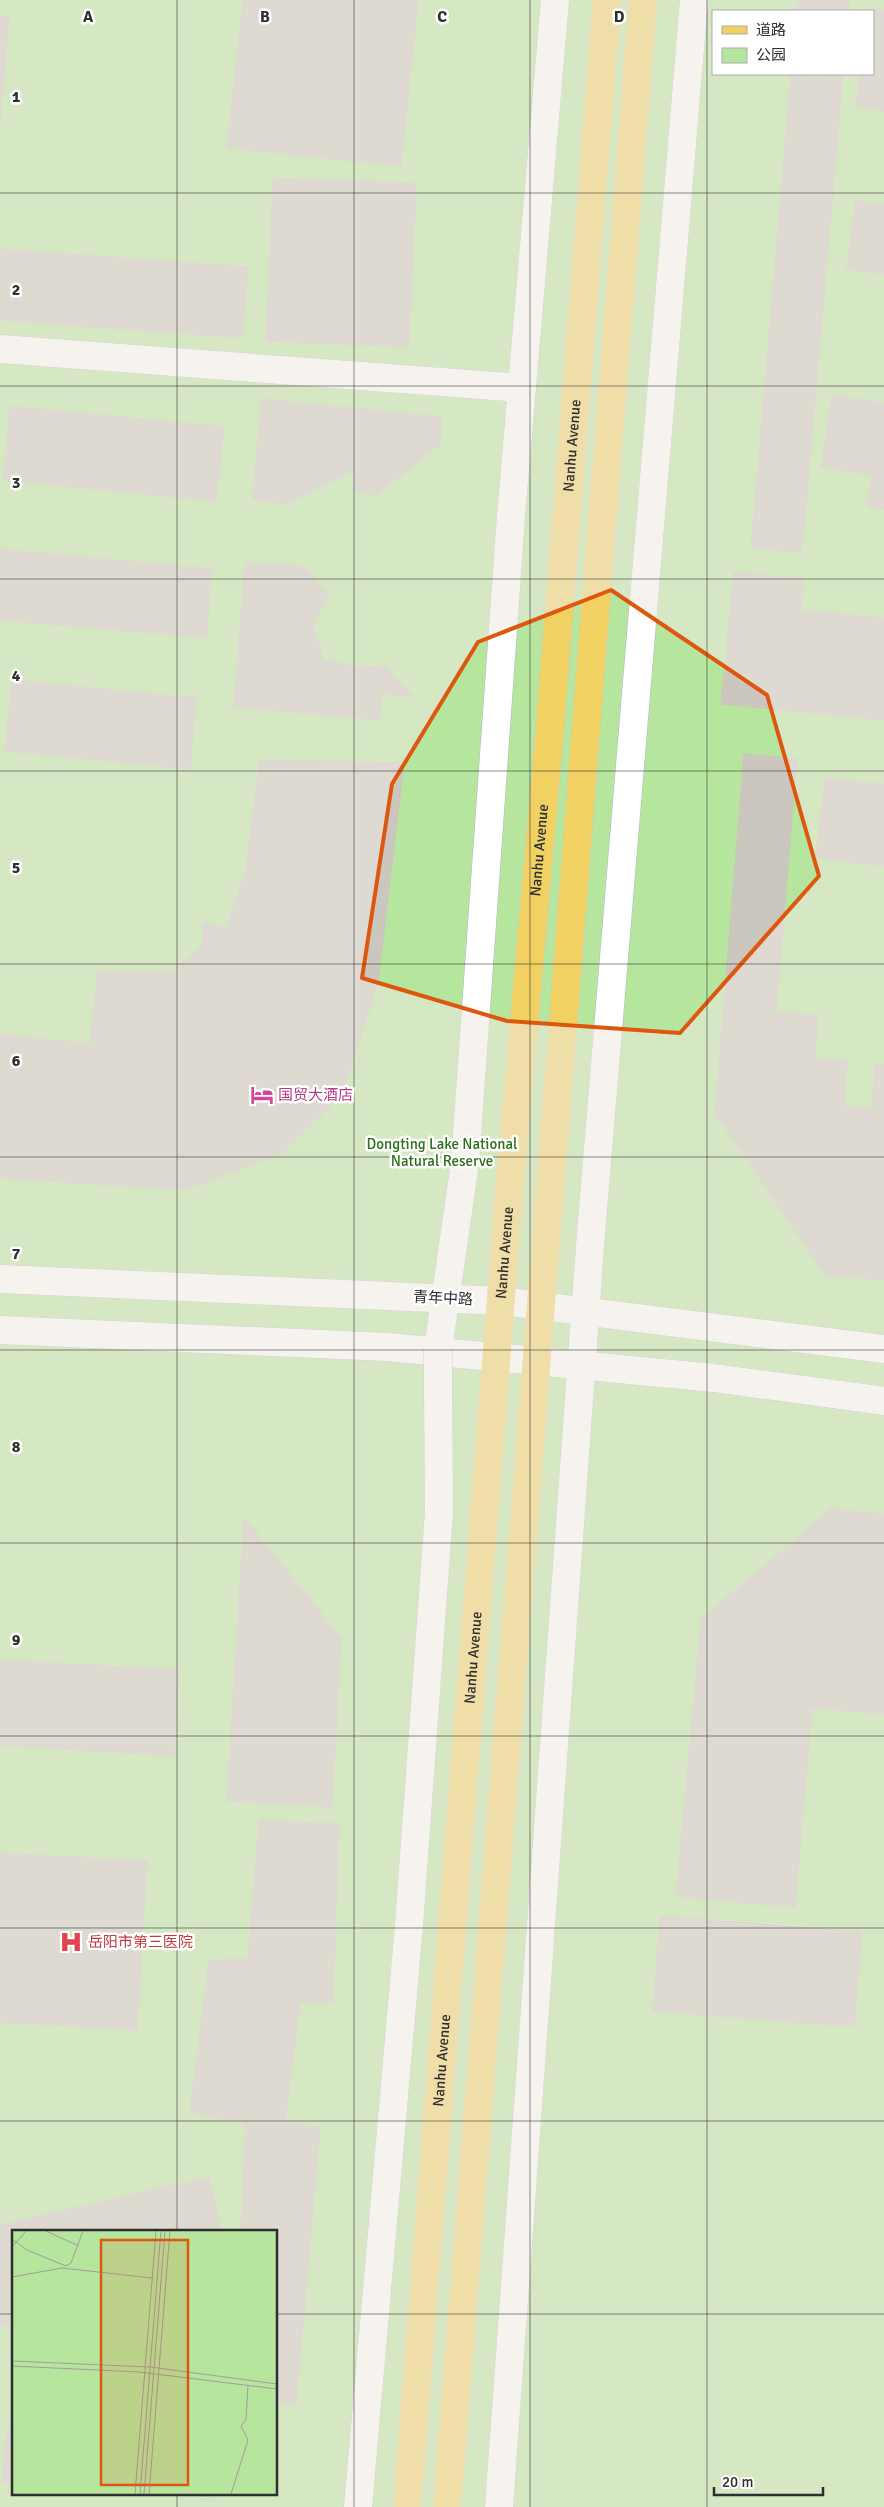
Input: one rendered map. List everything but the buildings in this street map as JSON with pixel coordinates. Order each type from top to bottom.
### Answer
[{"type":"main road","points":[[358,2507],[409,1925],[438,1531],[438,1349],[464,1163],[510,526],[555,0]]},
{"type":"main road","name":"Nanhu Avenue","points":[[406,2507],[502,1301],[550,730],[607,0]]},
{"type":"main road","points":[[448,2507],[643,0]]},
{"type":"main road","points":[[499,2507],[586,1312],[694,0]]},
{"type":"main road","points":[[0,349],[522,388]]},
{"type":"main road","name":"青年中路","points":[[0,1279],[502,1301],[884,1349]]},
{"type":"main road","points":[[0,1330],[388,1347],[714,1378],[884,1401]]},
{"type":"highlighted area","points":[[611,590],[767,695],[819,876],[680,1033],[507,1021],[362,978],[392,784],[478,642]]},
{"type":"green space","name":"Dongting Lake National Natural Reserve","points":[[0,0],[884,0],[884,2507],[0,2507]]},
{"type":"place","name":"国贸大酒店","points":[[262,1095]]},
{"type":"place","name":"岳阳市第三医院","points":[[71,1942]]}]
